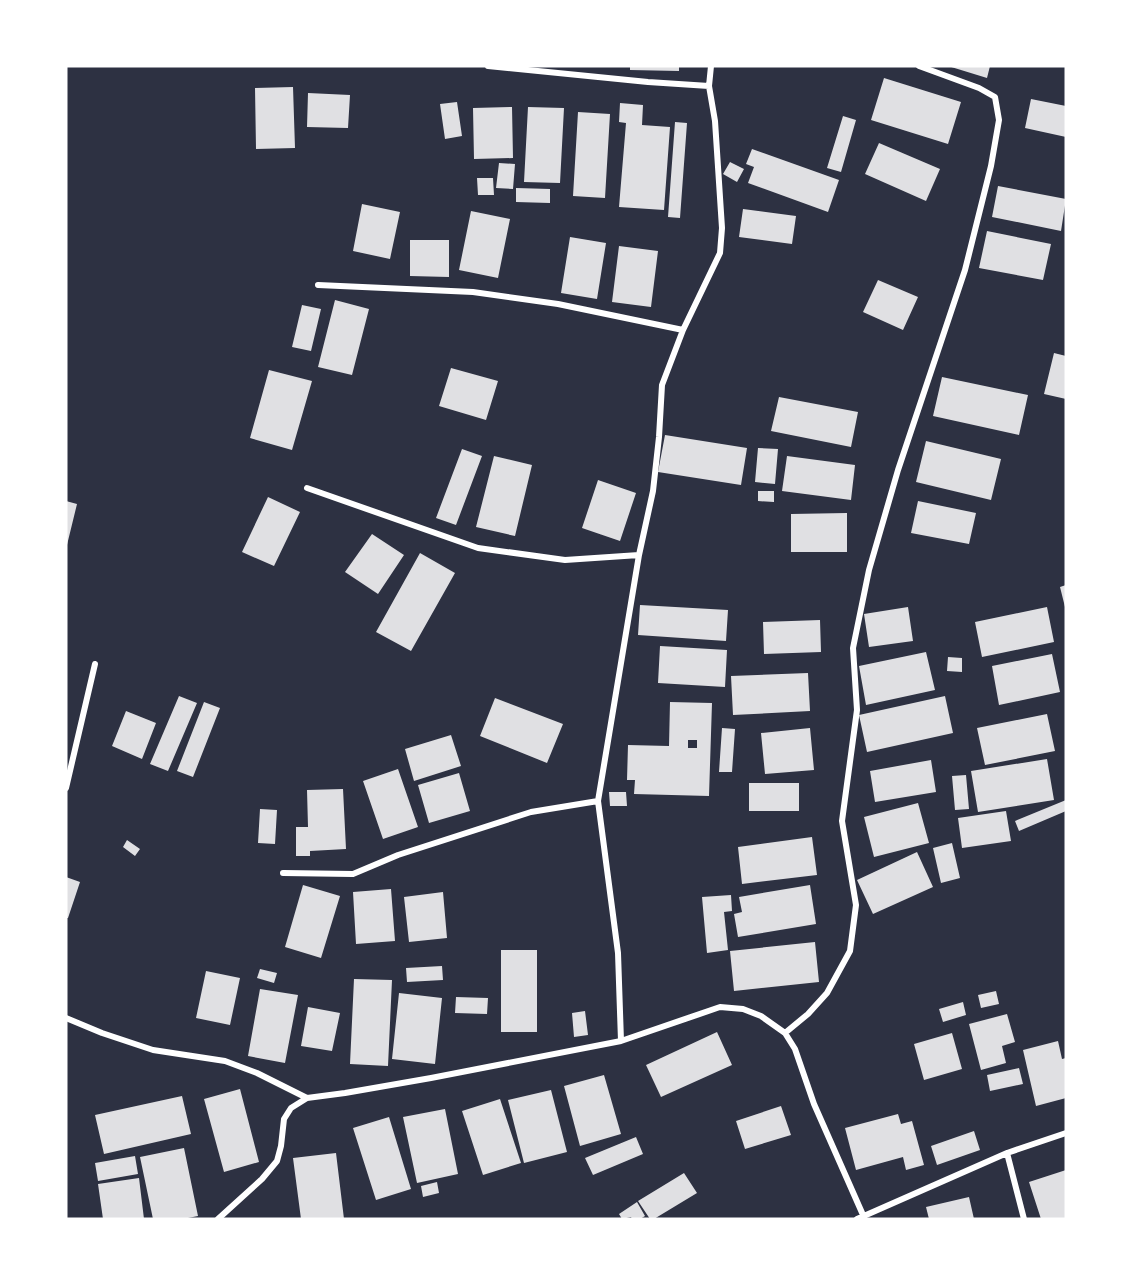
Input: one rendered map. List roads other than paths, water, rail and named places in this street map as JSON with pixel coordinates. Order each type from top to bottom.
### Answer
[{"type":"street","points":[[488,66],[709,86]]},
{"type":"street","points":[[621,1041],[618,953],[598,801],[639,555],[653,491],[662,385],[683,330],[711,276],[720,253],[722,228],[715,121],[709,86],[711,66]]},
{"type":"street","points":[[785,1033],[808,1014],[827,993],[850,951],[856,905],[842,820],[857,710],[853,648],[869,570],[898,470],[964,270],[991,166],[999,120],[995,98],[979,88],[919,66]]},
{"type":"street","points":[[318,285],[473,292],[558,304],[683,330]]},
{"type":"street","points":[[307,488],[478,548],[565,560],[639,555]]},
{"type":"street","points":[[66,788],[95,664]]},
{"type":"street","points":[[283,873],[353,874],[398,855],[531,812],[598,801]]},
{"type":"street","points":[[218,1219],[262,1179],[277,1161],[284,1119],[291,1108],[307,1098],[420,1080],[621,1041],[720,1007],[743,1009],[762,1016],[785,1033],[795,1048],[814,1104],[860,1217],[1007,1153],[1066,1132]]},
{"type":"street","points":[[66,1018],[153,1050],[225,1061],[257,1073],[307,1098]]},
{"type":"street","points":[[1007,1153],[1024,1219]]}]
